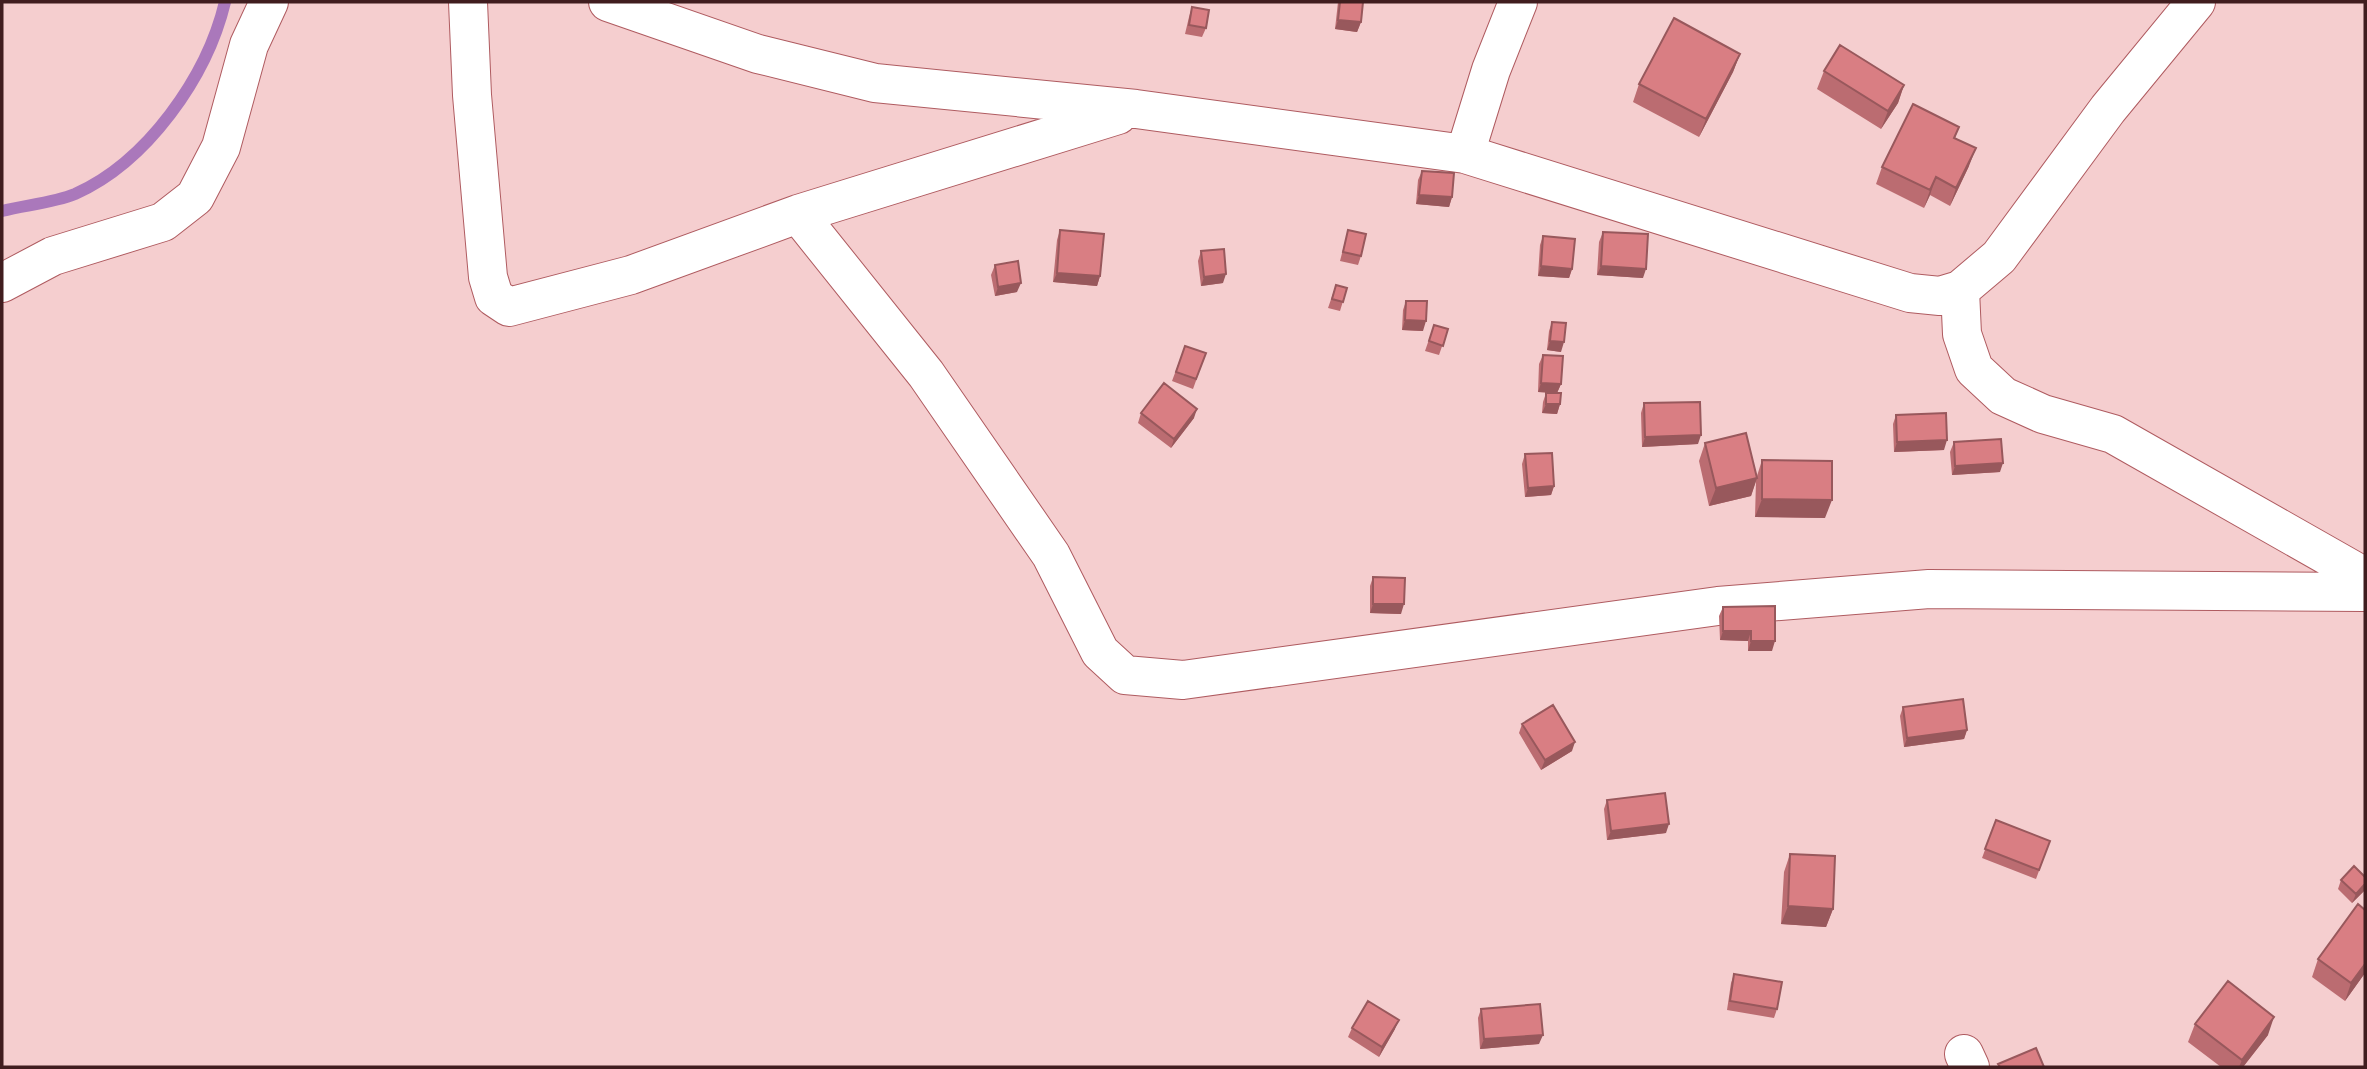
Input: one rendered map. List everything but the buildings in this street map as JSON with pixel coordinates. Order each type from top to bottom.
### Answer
[{"type":"street","points":[[2,283],[52,256],[163,222],[195,197],[220,147],[249,45],[269,2]]},
{"type":"street","points":[[468,2],[472,95],[488,277],[494,297],[509,307],[631,275],[798,214],[1136,109]]},
{"type":"street","points":[[608,2],[758,54],[875,83],[1136,109],[1465,154],[1910,293],[1940,296],[1960,290],[2000,257],[2108,109],[2196,2]]},
{"type":"street","points":[[1465,154],[1491,70],[1518,2]]},
{"type":"street","points":[[798,214],[926,374],[1051,555],[1100,652],[1125,675],[1183,680],[1718,606],[1929,589],[2365,592]]},
{"type":"street","points":[[1960,290],[1962,334],[1974,369],[2003,396],[2043,414],[2113,434],[2365,577]]},
{"type":"waterway","points":[[2,211],[75,194],[101,180],[126,161],[149,139],[189,87],[204,59],[225,2]]}]
